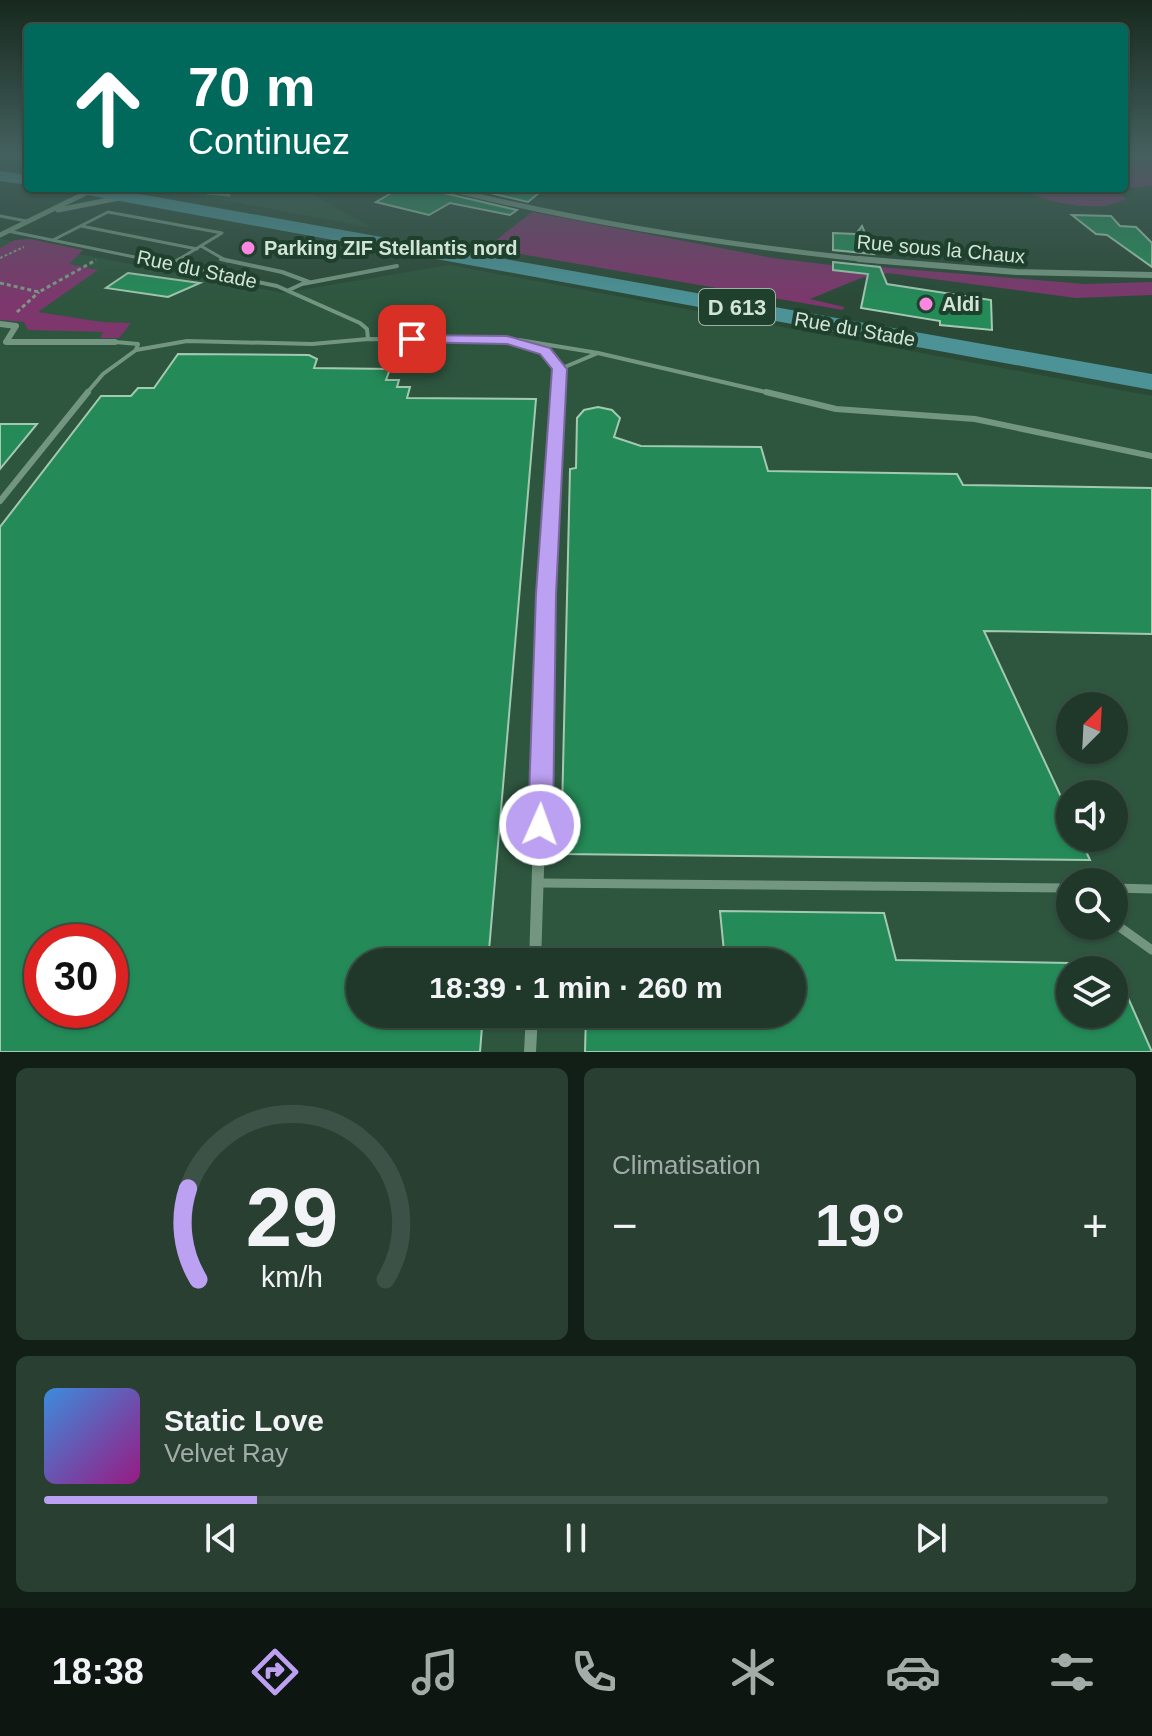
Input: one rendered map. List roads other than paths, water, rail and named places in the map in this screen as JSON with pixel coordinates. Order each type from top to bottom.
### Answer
[{"type":"main road","name":"D 613","points":[[188,204],[328,229]]},
{"type":"main road","name":"D 613","points":[[236,204],[328,229]]},
{"type":"main road","name":"Rue du Stade","points":[[328,229],[1152,371]]},
{"type":"main road","name":"Rue du Stade","points":[[328,229],[1152,382]]},
{"type":"street","points":[[46,213],[62,204]]},
{"type":"street","points":[[0,235],[46,213],[77,204]]},
{"type":"street","name":"Rue sous la Chaux","points":[[521,204],[620,225],[809,254],[1050,274],[1152,275]]},
{"type":"street","points":[[2,324],[16,326],[3,342]]},
{"type":"street","points":[[3,342],[115,342]]},
{"type":"street","points":[[536,948],[546,594]]},
{"type":"street","points":[[530,1052],[531,1028]]},
{"type":"lane","points":[[53,240],[108,212],[222,233],[172,264]]},
{"type":"lane","points":[[0,216],[26,221]]},
{"type":"lane","points":[[81,226],[199,248],[211,257],[294,273],[309,282]]},
{"type":"lane","name":"Rue du Stade","points":[[8,231],[289,290],[360,323],[367,329],[368,339]]},
{"type":"lane","points":[[289,290],[309,282],[397,266]]},
{"type":"lane","points":[[0,501],[103,374],[136,350],[187,341],[312,344],[368,339],[535,341],[836,409],[975,419],[1152,456]]},
{"type":"lane","points":[[507,340],[545,351],[560,369],[546,594]]},
{"type":"lane","points":[[115,342],[138,344],[136,350]]},
{"type":"lane","points":[[560,369],[598,353]]},
{"type":"lane","points":[[539,883],[1056,890]]},
{"type":"lane","points":[[1128,888],[1152,889]]},
{"type":"lane","points":[[1128,933],[1152,950]]},
{"type":"place","name":"Parking ZIF Stellantis nord","points":[[248,248]]},
{"type":"place","name":"Aldi","points":[[926,304]]}]
